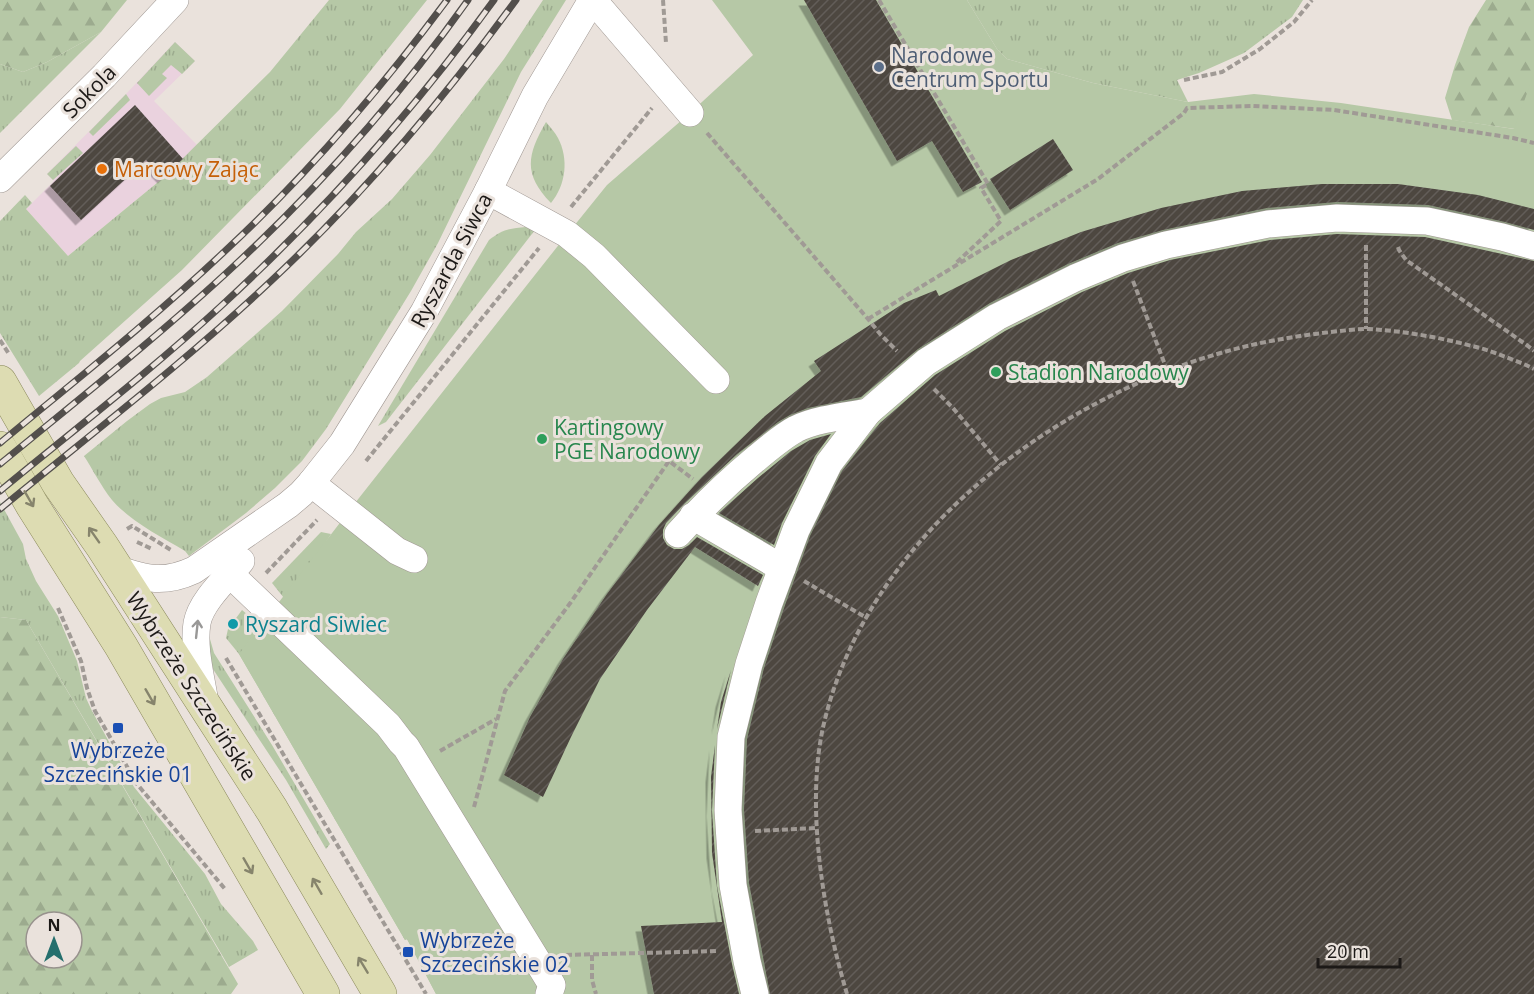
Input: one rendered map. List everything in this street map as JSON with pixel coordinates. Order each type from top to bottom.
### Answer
[{"type":"main road","name":"Wybrzeże Szczecińskie","points":[[0,381],[58,483],[272,810],[380,994]]},
{"type":"main road","name":"Wybrzeże Szczecińskie","points":[[0,448],[32,505],[121,646],[323,994]]},
{"type":"street","name":"Sokola","points":[[0,179],[104,76],[175,0]]},
{"type":"street","points":[[592,0],[690,113]]},
{"type":"street","name":"Ryszarda Siwca","points":[[116,569],[142,578],[172,579],[182,576],[288,505],[311,483],[342,444],[424,312],[535,96],[592,0]]},
{"type":"street","points":[[488,191],[555,226],[594,256],[716,380]]},
{"type":"street","points":[[755,994],[733,885],[728,810],[731,736],[749,664],[769,603],[792,574],[796,530],[829,463],[868,412],[927,362],[997,317],[1075,278],[1123,258],[1166,245],[1268,225],[1337,218],[1427,221],[1534,246]]},
{"type":"street","points":[[792,574],[686,525],[731,479],[796,429],[825,420],[868,412]]},
{"type":"street","points":[[311,483],[397,551],[414,560]]},
{"type":"street","name":"Ryszarda Siwca","points":[[206,708],[196,641],[198,621],[204,606],[239,583],[288,505]]},
{"type":"street","points":[[239,583],[388,725],[406,747],[552,985],[549,994]]},
{"type":"path","points":[[663,0],[666,44]]},
{"type":"path","points":[[879,0],[988,184],[981,188],[1001,221],[950,269]]},
{"type":"path","points":[[1184,80],[1222,72],[1260,49],[1294,22],[1312,0]]},
{"type":"path","points":[[362,466],[669,88]]},
{"type":"path","points":[[868,319],[1098,178],[1187,108],[1253,106],[1334,110],[1534,143]]},
{"type":"path","points":[[690,113],[881,335]]},
{"type":"path","points":[[1366,256],[1366,329]]},
{"type":"path","points":[[1415,267],[1534,351]]},
{"type":"path","points":[[1140,300],[1167,370]]},
{"type":"path","points":[[847,994],[824,892],[817,828],[816,774],[824,720],[841,667],[865,617],[929,532],[964,496],[1000,465],[1039,438],[1123,389],[1167,370],[1261,342],[1366,329],[1422,335],[1474,346],[1534,369]]},
{"type":"path","points":[[953,408],[1000,465]]},
{"type":"path","points":[[465,843],[505,692],[669,461],[697,483]]},
{"type":"path","points":[[239,583],[335,501]]},
{"type":"path","points":[[792,574],[865,617]]},
{"type":"path","points":[[56,604],[81,661],[95,711],[137,784],[226,891]]},
{"type":"path","points":[[416,764],[498,718]]},
{"type":"path","points":[[752,831],[817,828]]},
{"type":"path","points":[[561,955],[729,950]]},
{"type":"path","points":[[592,955],[592,980],[596,994]]},
{"type":"shaded area","points":[[175,42],[195,61],[154,101],[201,148],[183,159],[68,256],[26,209],[54,181],[47,174]]},
{"type":"green space","points":[[0,0],[127,0],[101,32],[47,62],[23,72],[0,64]]},
{"type":"green space","points":[[329,0],[427,0],[340,109],[182,270],[39,396],[0,333],[0,221],[25,195],[32,203],[26,209],[68,256],[163,178],[270,72]]},
{"type":"green space","points":[[543,0],[566,0],[521,72],[438,243],[411,291],[326,429],[302,461],[246,513],[189,556],[185,551],[128,515],[108,495],[84,456],[150,404],[161,398],[185,392],[207,377],[282,311],[338,254],[356,232],[392,199],[430,155],[504,59]]},
{"type":"green space","name":"Stadion Narodowy","points":[[712,0],[967,0],[997,49],[1007,59],[1093,83],[1188,102],[1254,94],[1341,103],[1514,129],[1534,74],[1534,994],[436,994],[407,939],[405,940],[239,654],[359,498],[607,185],[753,55]]},
{"type":"green space","points":[[967,0],[1303,0],[1292,17],[1244,53],[1177,80],[1188,102],[1093,83],[1007,59],[997,49]]},
{"type":"green space","points":[[1486,0],[1534,0],[1534,134],[1452,120],[1445,98],[1469,27]]},
{"type":"green space","points":[[101,32],[0,133],[0,64],[23,72],[47,62]]},
{"type":"green space","points":[[175,42],[195,61],[182,74],[171,65],[162,74],[167,78],[149,96],[137,83]]},
{"type":"green space","points":[[126,94],[130,100],[93,136],[89,132]]},
{"type":"green space","points":[[546,122],[558,138],[565,163],[563,180],[551,203],[536,183],[531,164],[535,144]]},
{"type":"green space","points":[[76,146],[83,153],[53,180],[47,174]]},
{"type":"green space","points":[[526,227],[535,230],[386,422],[378,426],[489,240],[506,230]]},
{"type":"green space","points":[[0,502],[23,544],[26,559],[36,581],[58,616],[77,661],[86,698],[92,711],[134,787],[205,874],[221,904],[258,950],[229,967],[26,620],[0,617]]},
{"type":"green space","points":[[321,532],[331,534],[288,603],[272,583]]},
{"type":"green space","points":[[242,610],[261,626],[243,650],[444,994],[436,994],[407,939],[405,940],[239,654],[226,638],[228,629]]},
{"type":"green space","points":[[0,617],[26,620],[238,984],[231,994],[0,994]]},
{"type":"green space","points":[[206,625],[214,653],[272,745],[330,844],[326,849],[286,780],[209,663]]},
{"type":"building","name":"Narodowe Centrum Sportu","points":[[804,0],[876,0],[982,182],[963,192],[932,141],[897,161]]},
{"type":"building","name":"Marcowy Zając","points":[[135,105],[183,159],[163,178],[146,160],[81,220],[50,186]]},
{"type":"building","points":[[1053,139],[1073,170],[1010,210],[990,179]]},
{"type":"building","points":[[1322,184],[1398,184],[1478,195],[1534,209],[1534,230],[1428,205],[1337,202],[1267,208],[1163,230],[1118,243],[1068,264],[990,303],[918,349],[861,397],[808,408],[778,422],[737,454],[685,503],[666,523],[663,530],[663,538],[667,545],[674,549],[682,549],[697,537],[763,575],[758,586],[695,547],[647,610],[600,679],[543,797],[504,775],[530,717],[563,659],[607,594],[659,525],[702,477],[765,416],[821,371],[814,361],[904,303],[936,290],[939,296],[1011,260],[1081,232],[1161,208],[1242,191]]},
{"type":"building","points":[[1337,234],[1425,237],[1534,261],[1534,994],[770,994],[749,883],[744,810],[747,739],[764,668],[784,608],[810,536],[842,471],[880,423],[935,375],[1005,331],[1082,292],[1128,273],[1170,260],[1270,240]]},
{"type":"building","points":[[831,434],[815,456],[782,523],[774,545],[719,513],[791,451],[810,440]]},
{"type":"building","points":[[731,670],[717,729],[721,702]]},
{"type":"building","points":[[715,745],[712,811],[717,886],[739,994],[654,994],[641,926],[722,922],[712,853],[711,777]]},
{"type":"railway","points":[[0,443],[142,325],[255,222],[342,131],[447,0]]},
{"type":"railway","points":[[0,464],[178,316],[267,235],[329,171],[387,105],[468,0]]},
{"type":"railway","points":[[0,491],[139,378],[220,307],[294,236],[398,122],[494,0]]},
{"type":"railway","points":[[0,509],[205,340],[305,249],[400,146],[460,74],[516,0]]},
{"type":"place","name":"Narodowe Centrum Sportu","points":[[879,67]]},
{"type":"place","name":"Marcowy Zając","points":[[102,169]]},
{"type":"place","name":"Stadion Narodowy","points":[[996,372]]},
{"type":"place","name":"Kartingowy PGE Narodowy","points":[[542,439]]},
{"type":"place","name":"Ryszard Siwiec","points":[[233,624]]},
{"type":"place","name":"Wybrzeże Szczecińskie 01","points":[[118,728]]},
{"type":"place","name":"Wybrzeże Szczecińskie 02","points":[[408,952]]}]
